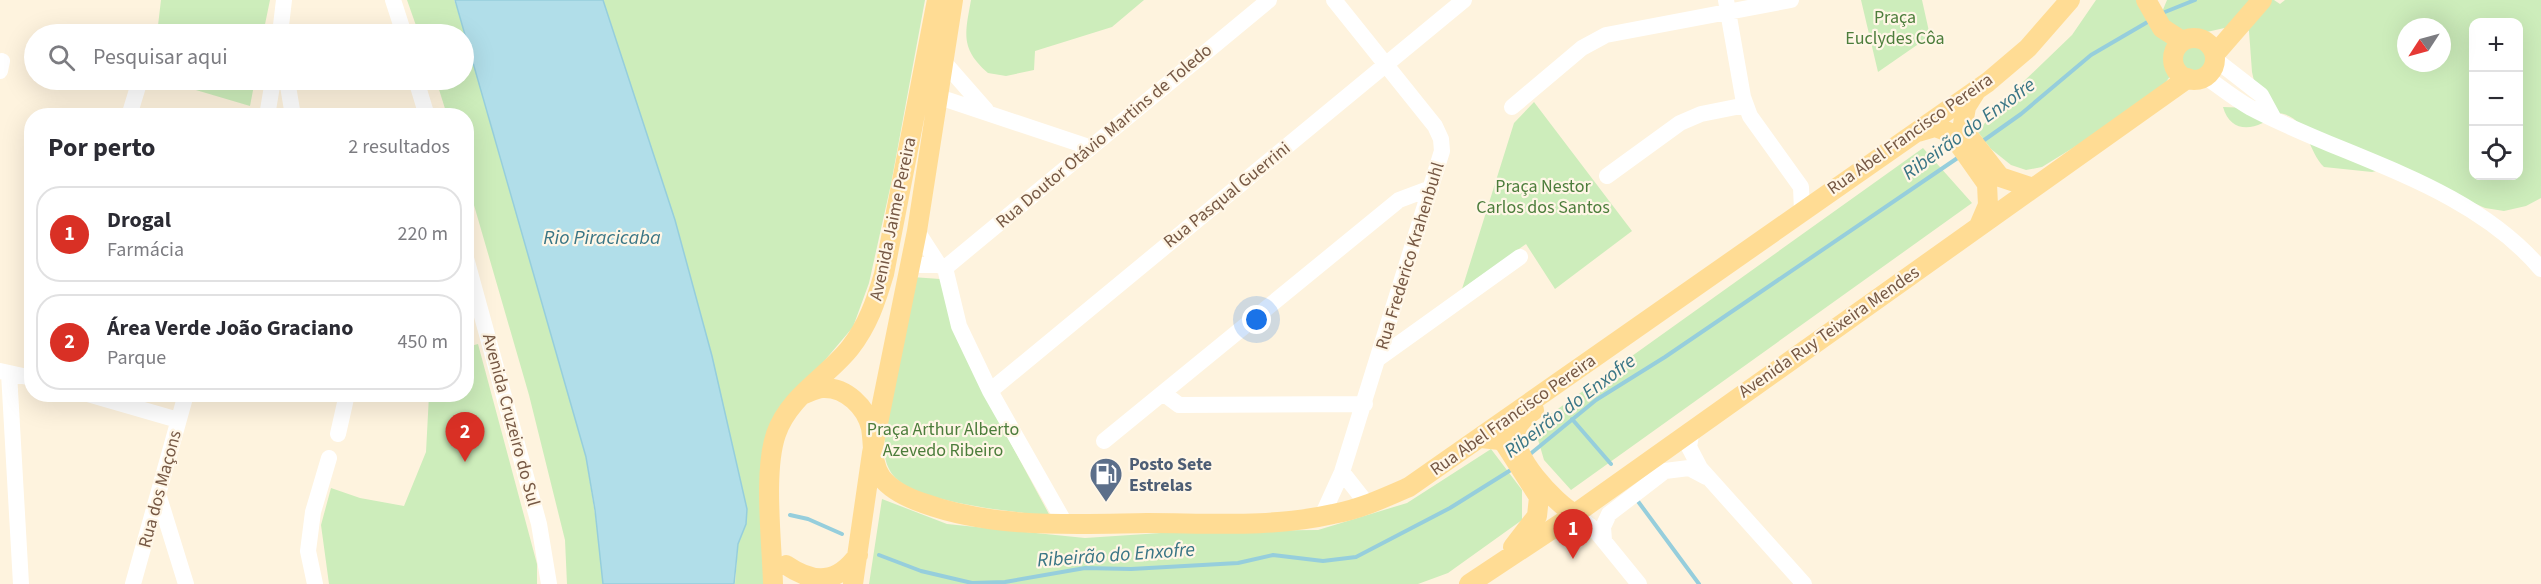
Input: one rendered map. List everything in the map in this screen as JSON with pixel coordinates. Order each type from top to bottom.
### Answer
[{"type":"main road","name":"Avenida Jaime Pereira","points":[[853,584],[872,453],[917,231],[937,93],[934,62],[937,0]]},
{"type":"main road","name":"Avenida Jaime Pereira","points":[[773,584],[772,463],[776,434],[786,414],[849,349],[871,316],[884,274],[934,62],[953,0]]},
{"type":"main road","name":"Rua Abel Francisco Pereira","points":[[872,453],[881,477],[898,493],[924,504],[978,517],[1066,525],[1236,524],[1322,516],[1368,505],[1409,487],[1481,438],[1977,89],[2028,48],[2070,0]]},
{"type":"main road","points":[[2206,62],[2228,27],[2249,0]]},
{"type":"main road","points":[[2206,62],[2194,37],[2182,42],[2174,53],[2173,60],[2179,73],[2206,62],[2262,0]]},
{"type":"main road","points":[[2148,4],[2162,28],[2182,42]]},
{"type":"main road","name":"Avenida Ruy Teixeira Mendes","points":[[1469,584],[1575,514],[2206,62]]},
{"type":"main road","points":[[1957,128],[1977,89]]},
{"type":"main road","points":[[1913,134],[1935,127],[1957,128]]},
{"type":"main road","points":[[1957,128],[1993,181],[2033,188]]},
{"type":"main road","points":[[1979,226],[1988,205],[1993,181]]},
{"type":"main road","points":[[1515,452],[1518,426],[1526,416],[1547,401],[1557,384]]},
{"type":"main road","points":[[802,395],[822,387],[838,390],[852,397],[865,412],[871,429],[872,453]]},
{"type":"main road","points":[[1481,438],[1500,440],[1515,452],[1540,488],[1575,514]]},
{"type":"main road","points":[[1500,563],[1537,516],[1540,488]]},
{"type":"main road","points":[[772,537],[786,565],[799,584]]},
{"type":"main road","points":[[786,565],[799,577],[815,582],[832,580],[847,571],[858,555]]},
{"type":"street","name":"Rua Doutor Otávio Martins de Toledo","points":[[942,266],[1269,0]]},
{"type":"street","name":"Rua Frederico Krahenbuhl","points":[[1322,516],[1342,472],[1365,404],[1442,151],[1441,139],[1435,126],[1334,0]]},
{"type":"street","name":"Rua Pasqual Guerrini","points":[[990,391],[1464,0]]},
{"type":"street","points":[[1512,107],[1582,48],[1606,35],[1727,6],[1791,0]]},
{"type":"street","points":[[282,24],[285,1]]},
{"type":"street","points":[[393,2],[401,24]]},
{"type":"street","points":[[1727,6],[1750,116],[1801,187],[1802,211]]},
{"type":"street","points":[[934,62],[987,111]]},
{"type":"street","points":[[2206,62],[2261,95],[2274,119],[2465,207],[2503,234],[2541,269]]},
{"type":"street","points":[[131,108],[137,90]]},
{"type":"street","points":[[268,108],[271,90]]},
{"type":"street","points":[[289,90],[292,108]]},
{"type":"street","points":[[419,90],[424,108]]},
{"type":"street","points":[[937,93],[959,104],[987,111],[1089,147]]},
{"type":"street","points":[[1607,176],[1680,123],[1701,114],[1746,105]]},
{"type":"street","points":[[1801,187],[1825,194]]},
{"type":"street","points":[[1104,441],[1399,200],[1431,188]]},
{"type":"street","points":[[917,231],[942,266],[959,326],[990,391],[1066,525]]},
{"type":"street","points":[[1379,358],[1520,257]]},
{"type":"street","points":[[911,266],[942,266]]},
{"type":"street","name":"Avenida Cruzeiro do Sul","points":[[474,287],[539,524],[549,584]]},
{"type":"street","points":[[21,584],[4,372],[24,376]]},
{"type":"street","points":[[1163,393],[1179,405],[1365,404]]},
{"type":"street","points":[[116,402],[178,420]]},
{"type":"street","name":"Rua dos Maçons","points":[[133,584],[184,402]]},
{"type":"street","points":[[338,434],[345,402]]},
{"type":"street","points":[[1692,429],[1689,443],[1692,455],[1713,484]]},
{"type":"street","points":[[315,584],[308,551],[313,512],[329,458]]},
{"type":"street","points":[[1604,540],[1603,527],[1609,514],[1665,471],[1689,468],[1700,472],[1713,484],[1804,584]]},
{"type":"street","points":[[1342,472],[1368,505]]},
{"type":"street","points":[[159,497],[186,584]]},
{"type":"street","points":[[1575,514],[1604,540],[1639,584]]},
{"type":"green space","points":[[161,0],[270,0],[265,24],[158,24]]},
{"type":"green space","points":[[407,0],[454,0],[462,24],[415,24]]},
{"type":"green space","points":[[603,0],[925,0],[891,184],[869,283],[853,327],[781,412],[769,584],[735,584],[738,544],[746,524],[747,508]]},
{"type":"green space","points":[[971,0],[1144,0],[1112,27],[1035,51],[1034,70],[1006,76],[988,73],[969,48],[966,31]]},
{"type":"green space","name":"Praça Euclydes Côa","points":[[1861,0],[1922,0],[1930,36],[1878,72]]},
{"type":"green space","points":[[2096,0],[2141,0],[2160,17],[2167,0],[2274,0],[2280,4],[2285,0],[2541,0],[2541,198],[2526,206],[2504,211],[2485,208],[2393,167],[2372,172],[2324,167],[2318,160],[2301,126],[2287,115],[2277,113],[2254,126],[2246,127],[2232,123],[2223,107],[2250,108],[2258,98],[2252,72],[2249,31],[2242,24],[2176,39],[2175,69],[2146,111],[2089,138],[2042,167],[2026,170],[2011,165],[1991,149],[1978,132],[1998,106],[2072,35]]},
{"type":"green space","points":[[2194,43],[2205,47],[2209,58],[2205,69],[2194,73],[2183,69],[2179,58],[2183,47]]},
{"type":"green space","points":[[474,66],[586,457],[606,584],[567,584],[565,540],[529,395],[474,205],[474,108],[445,108],[439,90],[474,90]]},
{"type":"green space","points":[[196,90],[253,90],[250,106]]},
{"type":"green space","name":"Praça Nestor Carlos dos Santos","points":[[1534,102],[1632,231],[1555,289],[1526,244],[1462,289],[1514,123]]},
{"type":"green space","points":[[1923,148],[1972,203],[1571,490],[1544,460],[1534,426]]},
{"type":"green space","name":"Praça Arthur Alberto Azevedo Ribeiro","points":[[912,277],[940,279],[989,403],[1050,516],[966,504],[921,493],[904,484],[889,470],[885,457],[885,439]]},
{"type":"green space","points":[[478,344],[537,564],[537,584],[329,584],[321,525],[331,488],[360,498],[404,506],[426,452],[429,402],[474,402],[474,345]]},
{"type":"green space","points":[[1491,449],[1522,490],[1522,520],[1448,573],[1418,584],[869,584],[882,499],[947,524],[1085,538],[1191,531],[1318,530],[1407,503]]},
{"type":"water","name":"Rio Piracicaba","points":[[455,0],[603,0],[675,220],[712,356],[747,509],[746,524],[738,544],[734,584],[603,584],[595,510],[586,457],[474,66],[474,24],[462,24]]},
{"type":"waterway","name":"Ribeirão do Enxofre","points":[[2160,14],[2195,0]]},
{"type":"waterway","name":"Ribeirão do Enxofre","points":[[1980,143],[2021,114],[2091,55],[2151,20]]},
{"type":"waterway","name":"Ribeirão do Enxofre","points":[[1529,455],[1596,400],[1665,357],[1959,157]]},
{"type":"waterway","points":[[1572,419],[1611,464]]},
{"type":"waterway","name":"Ribeirão do Enxofre","points":[[879,555],[921,571],[972,583],[1005,582],[1085,568],[1131,569],[1238,563],[1273,555],[1323,561],[1356,557],[1450,508],[1514,468]]},
{"type":"waterway","points":[[1637,500],[1699,584]]},
{"type":"waterway","points":[[790,515],[808,519],[842,534]]},
{"type":"place","name":"Área Verde João Graciano","points":[[465,462]]},
{"type":"place","name":"Posto Sete Estrelas","points":[[1106,503]]},
{"type":"place","name":"Drogal","points":[[1573,559]]}]
